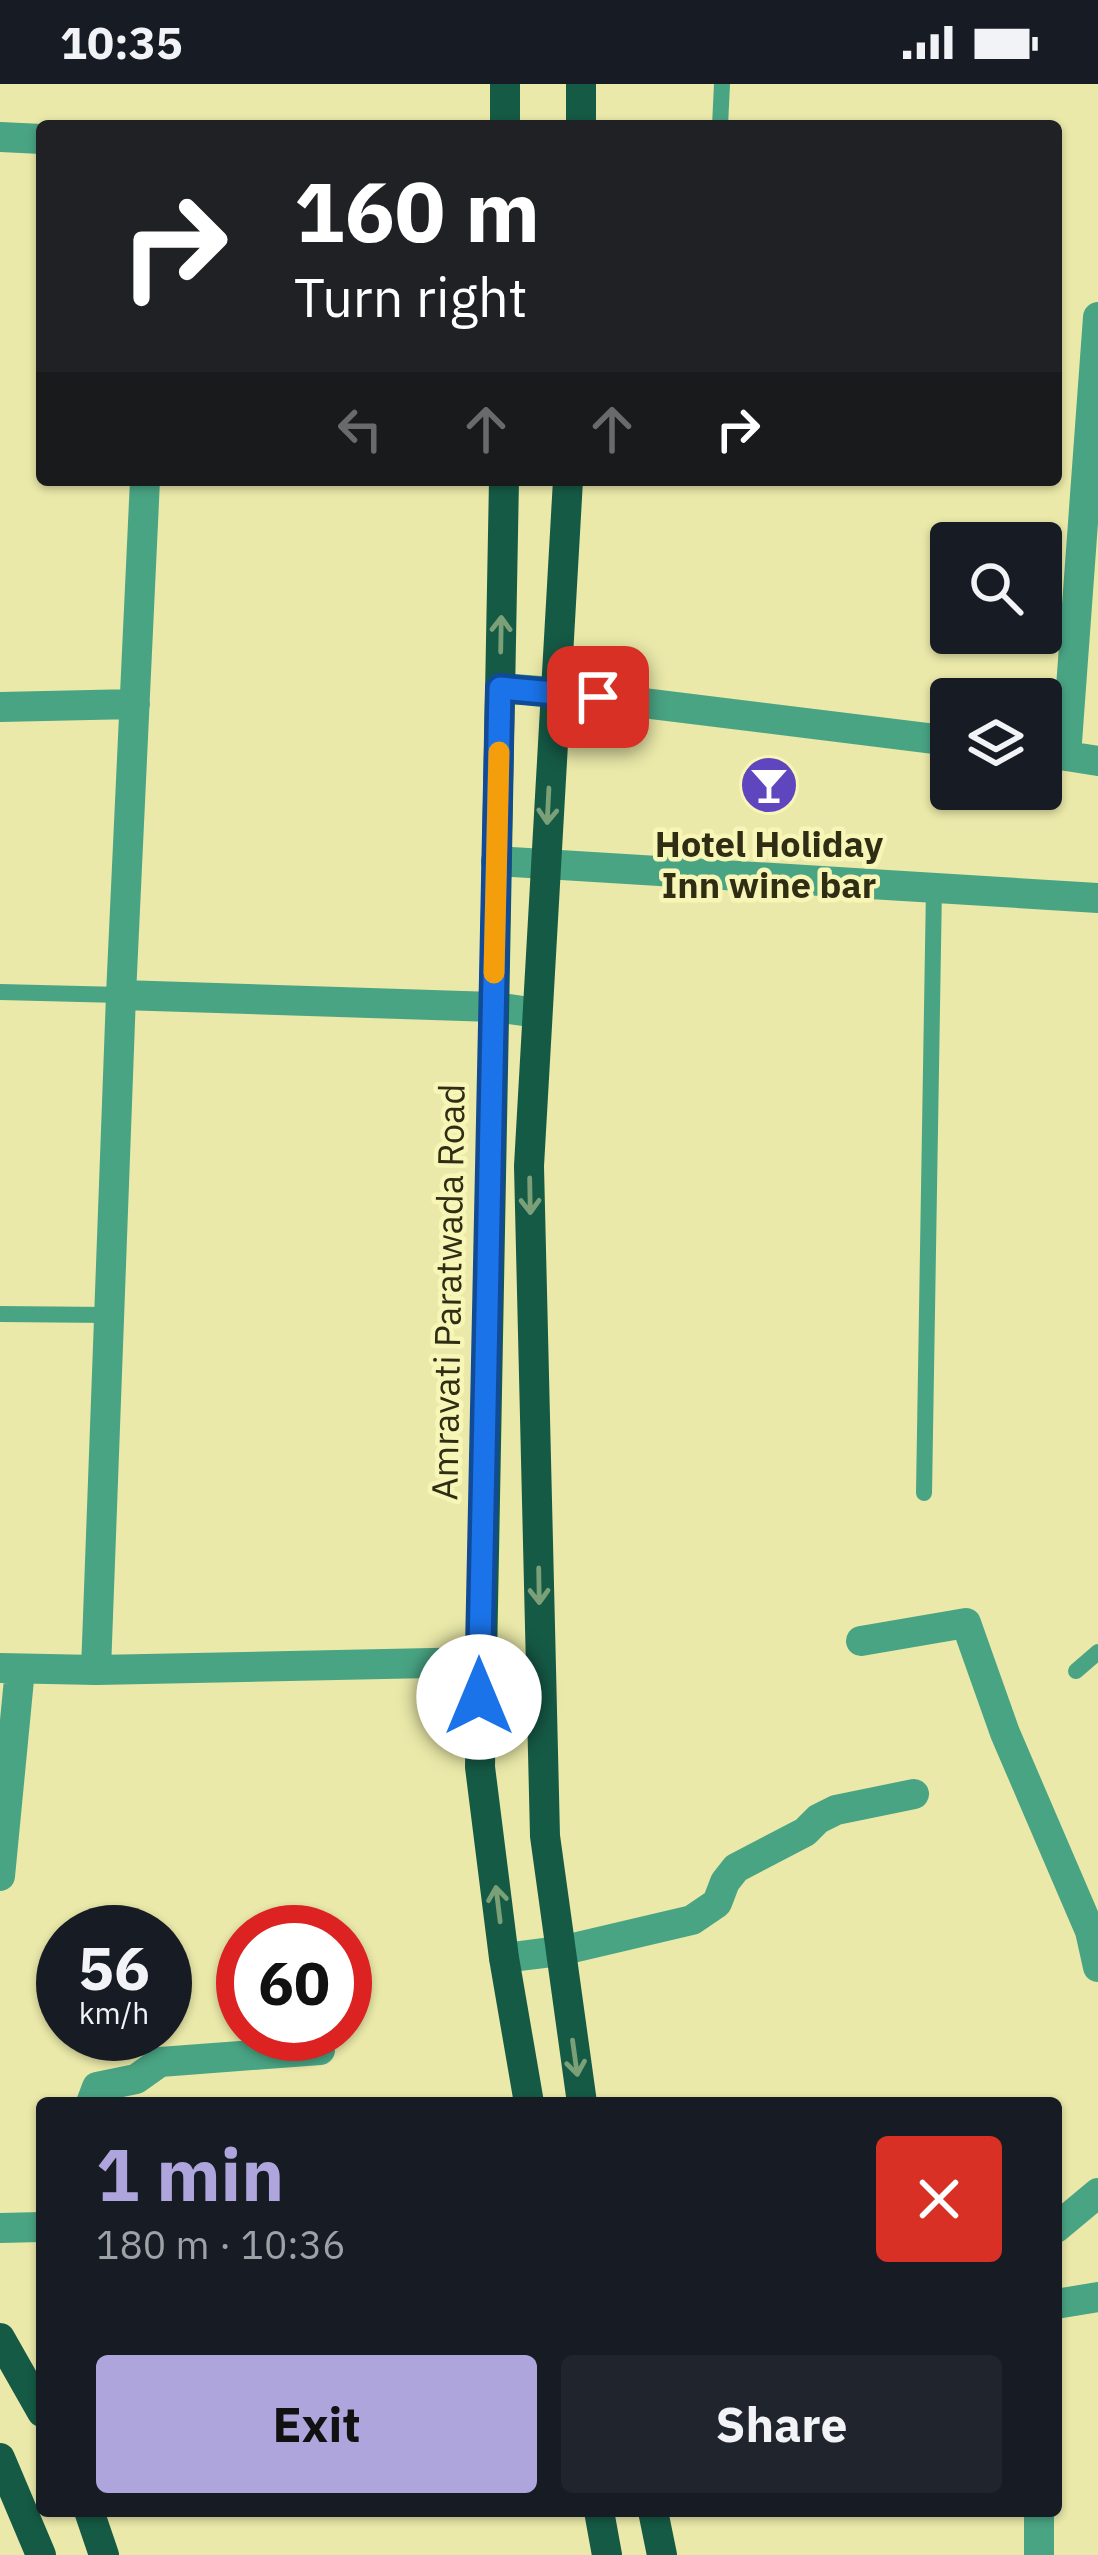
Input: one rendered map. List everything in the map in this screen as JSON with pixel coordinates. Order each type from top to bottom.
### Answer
[{"type":"main road","points":[[505,84],[505,120]]},
{"type":"main road","points":[[581,84],[581,120]]},
{"type":"main road","name":"Amravati Paratwada Road","points":[[504,486],[480,1767],[504,1958],[528,2097]]},
{"type":"main road","points":[[568,486],[529,1166],[545,1836],[581,2097]]},
{"type":"main road","points":[[0,2338],[36,2401]]},
{"type":"main road","points":[[0,2458],[41,2555]]},
{"type":"main road","points":[[91,2517],[104,2555]]},
{"type":"main road","points":[[600,2517],[607,2555]]},
{"type":"main road","points":[[654,2517],[662,2555]]},
{"type":"street","points":[[0,137],[36,139]]},
{"type":"street","points":[[1062,678],[1098,317]]},
{"type":"street","points":[[96,1670],[145,486]]},
{"type":"street","points":[[500,688],[930,738]]},
{"type":"street","points":[[0,707],[135,704]]},
{"type":"street","points":[[1062,755],[1098,761]]},
{"type":"street","points":[[496,860],[1098,898]]},
{"type":"street","points":[[121,995],[494,1007],[537,1013]]},
{"type":"street","points":[[861,1641],[966,1623],[1004,1733],[1090,1931],[1098,1967]]},
{"type":"street","points":[[1,1862],[10,1669],[479,1662]]},
{"type":"street","points":[[504,1958],[560,1951],[692,1920],[717,1903],[724,1882],[736,1868],[805,1832],[818,1819],[836,1810],[914,1794]]},
{"type":"street","points":[[93,2097],[97,2087],[136,2079],[160,2062],[216,2058]]},
{"type":"street","points":[[1062,2223],[1098,2193]]},
{"type":"street","points":[[0,2228],[36,2228]]},
{"type":"street","points":[[1062,2303],[1098,2297]]},
{"type":"street","points":[[1039,2517],[1039,2555]]},
{"type":"lane","points":[[720,120],[722,84]]},
{"type":"lane","points":[[924,1493],[934,887]]},
{"type":"lane","points":[[0,992],[121,995]]},
{"type":"lane","points":[[0,1314],[109,1315]]},
{"type":"lane","points":[[1076,1671],[1098,1652]]},
{"type":"slow traffic","points":[[494,973],[499,752]]},
{"type":"place","name":"Hotel Holiday Inn wine bar","points":[[769,785]]},
{"type":"route","points":[[479,1697],[500,688],[598,697]]}]
